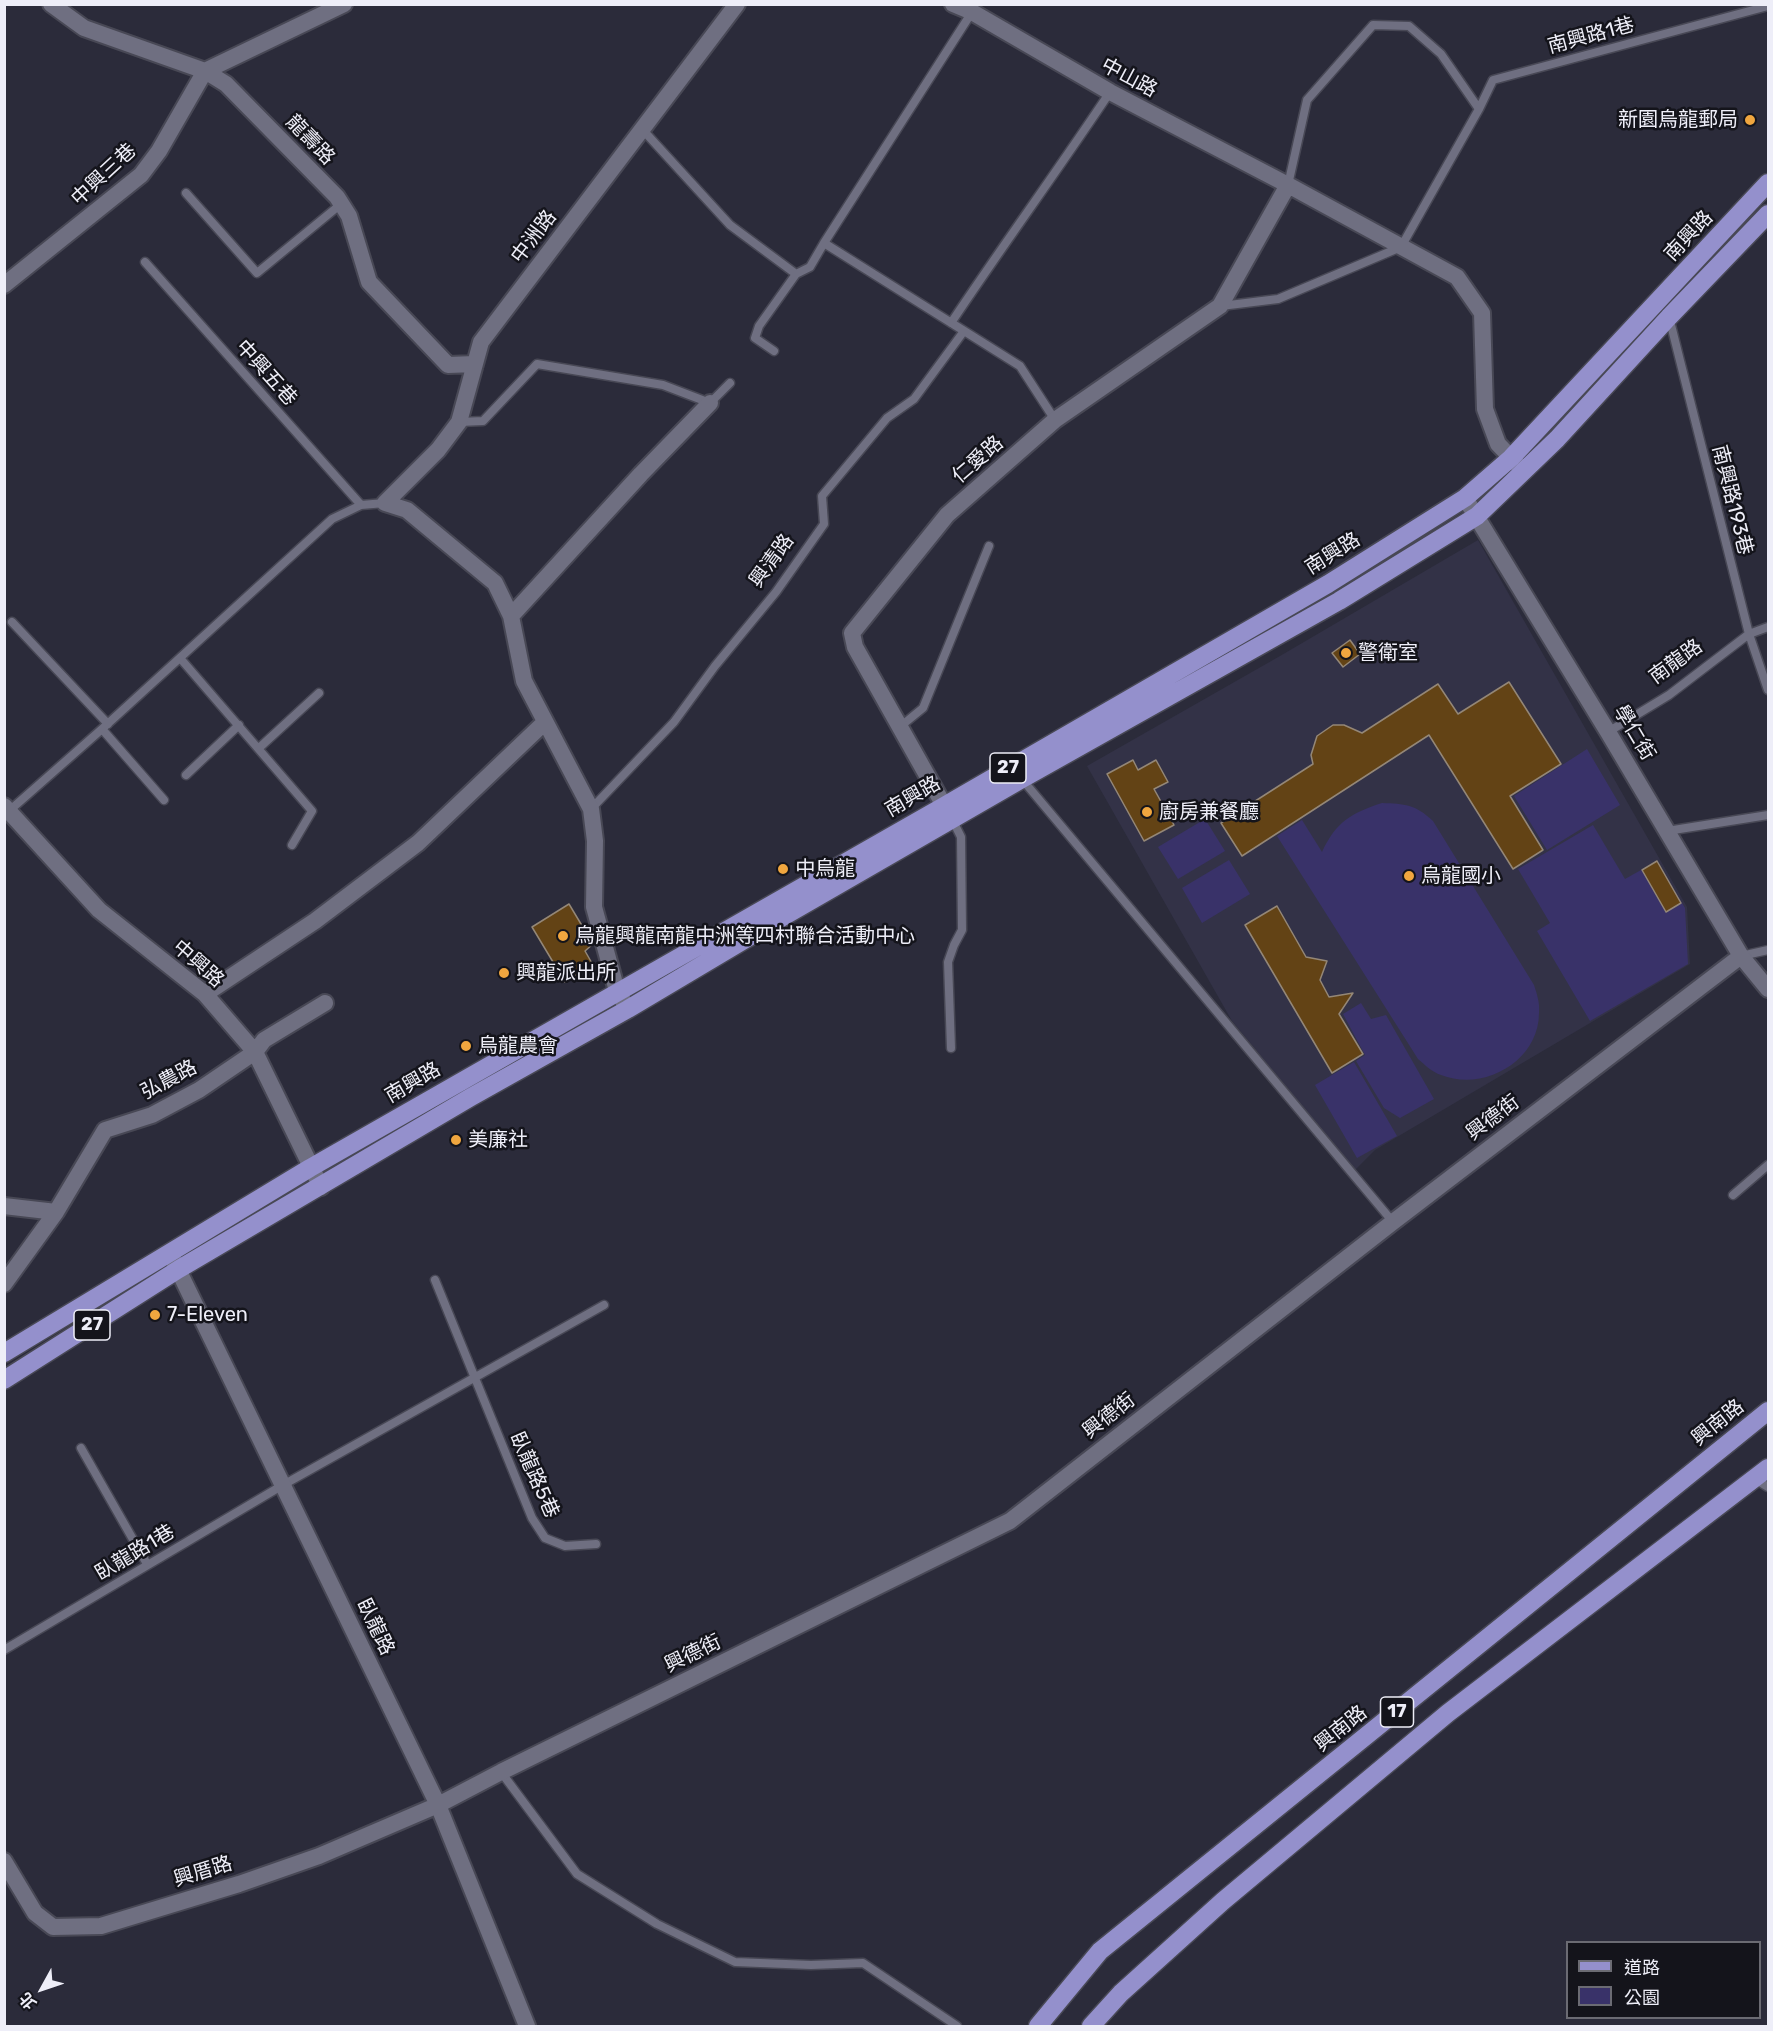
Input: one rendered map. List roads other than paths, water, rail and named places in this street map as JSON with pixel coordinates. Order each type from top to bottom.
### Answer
[{"type":"main road","name":"南興路","points":[[4,1380],[179,1269],[786,915],[1465,498],[1511,458],[1767,189]]},
{"type":"main road","name":"南興路","points":[[1017,772],[1339,601],[1477,516],[1525,472],[1768,214]]},
{"type":"main road","name":"南興路","points":[[4,1353],[310,1168],[617,991],[949,813]]},
{"type":"main road","name":"興南路","points":[[1038,2026],[1100,1952],[1768,1411]]},
{"type":"main road","name":"17","points":[[1090,2026],[1121,1993],[1215,1909],[1448,1713],[1764,1478]]},
{"type":"street","name":"龍壽路","points":[[51,4],[84,28],[205,71],[226,84],[337,197],[350,216],[369,282],[448,365],[475,364]]},
{"type":"street","points":[[205,71],[344,4]]},
{"type":"street","name":"中洲路","points":[[385,503],[438,450],[459,422],[481,342],[736,4]]},
{"type":"street","name":"中山路","points":[[952,4],[972,12],[1110,92],[1288,184],[1457,277],[1482,313],[1485,409],[1498,444],[1525,472]]},
{"type":"street","name":"中興三巷","points":[[4,285],[141,175],[159,151],[205,71]]},
{"type":"street","name":"仁愛路","points":[[949,813],[855,647],[852,633],[947,515],[1055,420],[1220,306],[1288,184]]},
{"type":"street","points":[[511,616],[641,474],[710,403]]},
{"type":"street","name":"學仁街","points":[[1465,498],[1741,956],[1768,989]]},
{"type":"street","points":[[385,503],[407,510],[495,583],[511,616],[524,681],[591,809],[595,841],[594,908],[617,991],[628,1009]]},
{"type":"street","points":[[205,994],[315,921],[417,843],[546,722]]},
{"type":"street","name":"中興路","points":[[7,808],[99,910],[205,994],[255,1052],[321,1187]]},
{"type":"street","name":"興德街","points":[[438,1806],[501,1772],[1010,1521],[1393,1222],[1741,956]]},
{"type":"street","name":"弘農路","points":[[4,1284],[56,1212],[105,1130],[152,1115],[199,1090],[255,1052],[264,1040],[325,1003]]},
{"type":"street","points":[[4,1206],[56,1212]]},
{"type":"street","name":"臥龍路","points":[[170,1253],[438,1806],[527,2026]]},
{"type":"street","name":"興厝路","points":[[4,1861],[35,1913],[53,1927],[101,1926],[239,1884],[319,1856],[438,1806]]},
{"type":"lane","name":"南興路1巷","points":[[1479,109],[1493,80],[1768,6]]},
{"type":"lane","points":[[774,351],[755,338],[759,326],[796,274],[810,267],[972,12]]},
{"type":"lane","points":[[1220,306],[1278,299],[1401,247],[1479,109],[1441,54],[1409,26],[1373,25],[1307,99],[1288,184]]},
{"type":"lane","points":[[951,323],[1006,239],[1110,92]]},
{"type":"lane","points":[[642,128],[730,225],[796,274]]},
{"type":"lane","points":[[186,193],[257,273],[341,204]]},
{"type":"lane","points":[[824,243],[1020,366],[1055,420]]},
{"type":"lane","name":"中興五巷","points":[[145,262],[361,505]]},
{"type":"lane","name":"南興路193巷","points":[[1669,317],[1749,634],[1768,690]]},
{"type":"lane","name":"興清路","points":[[591,809],[674,722],[715,666],[777,592],[824,524],[822,496],[887,418],[914,399],[964,331]]},
{"type":"lane","points":[[459,422],[483,421],[537,364],[663,386],[710,403],[730,383]]},
{"type":"lane","points":[[7,808],[105,727],[332,519],[361,505],[385,503]]},
{"type":"lane","points":[[901,726],[923,708],[989,546]]},
{"type":"lane","points":[[12,622],[105,727],[164,800]]},
{"type":"lane","name":"南龍路","points":[[1608,732],[1669,695],[1749,634],[1768,627]]},
{"type":"lane","points":[[180,658],[312,811],[292,845]]},
{"type":"lane","points":[[260,748],[319,693]]},
{"type":"lane","points":[[186,775],[239,725]]},
{"type":"lane","points":[[1017,772],[1393,1222]]},
{"type":"lane","points":[[949,813],[961,837],[962,930],[948,962],[951,1048]]},
{"type":"lane","points":[[1667,831],[1768,814]]},
{"type":"lane","points":[[1741,956],[1768,950]]},
{"type":"lane","points":[[1733,1195],[1768,1165]]},
{"type":"lane","name":"臥龍路5巷","points":[[435,1280],[531,1518],[545,1538],[565,1546],[596,1544]]},
{"type":"lane","points":[[283,1485],[604,1305]]},
{"type":"lane","points":[[81,1448],[147,1564]]},
{"type":"lane","name":"臥龍路1巷","points":[[4,1650],[283,1485]]},
{"type":"lane","points":[[501,1772],[577,1874],[657,1924],[735,1962],[811,1965],[863,1963],[957,2026]]},
{"type":"place","name":"新園烏龍郵局","points":[[1750,120]]},
{"type":"place","name":"警衛室","points":[[1346,653]]},
{"type":"place","name":"廚房兼餐廳","points":[[1147,812]]},
{"type":"place","name":"中烏龍","points":[[783,869]]},
{"type":"place","name":"烏龍國小","points":[[1409,876]]},
{"type":"place","name":"烏龍興龍南龍中洲等四村聯合活動中心","points":[[563,936]]},
{"type":"place","name":"興龍派出所","points":[[504,973]]},
{"type":"place","name":"烏龍農會","points":[[466,1046]]},
{"type":"place","name":"美廉社","points":[[456,1140]]},
{"type":"place","name":"7-Eleven","points":[[155,1315]]}]
